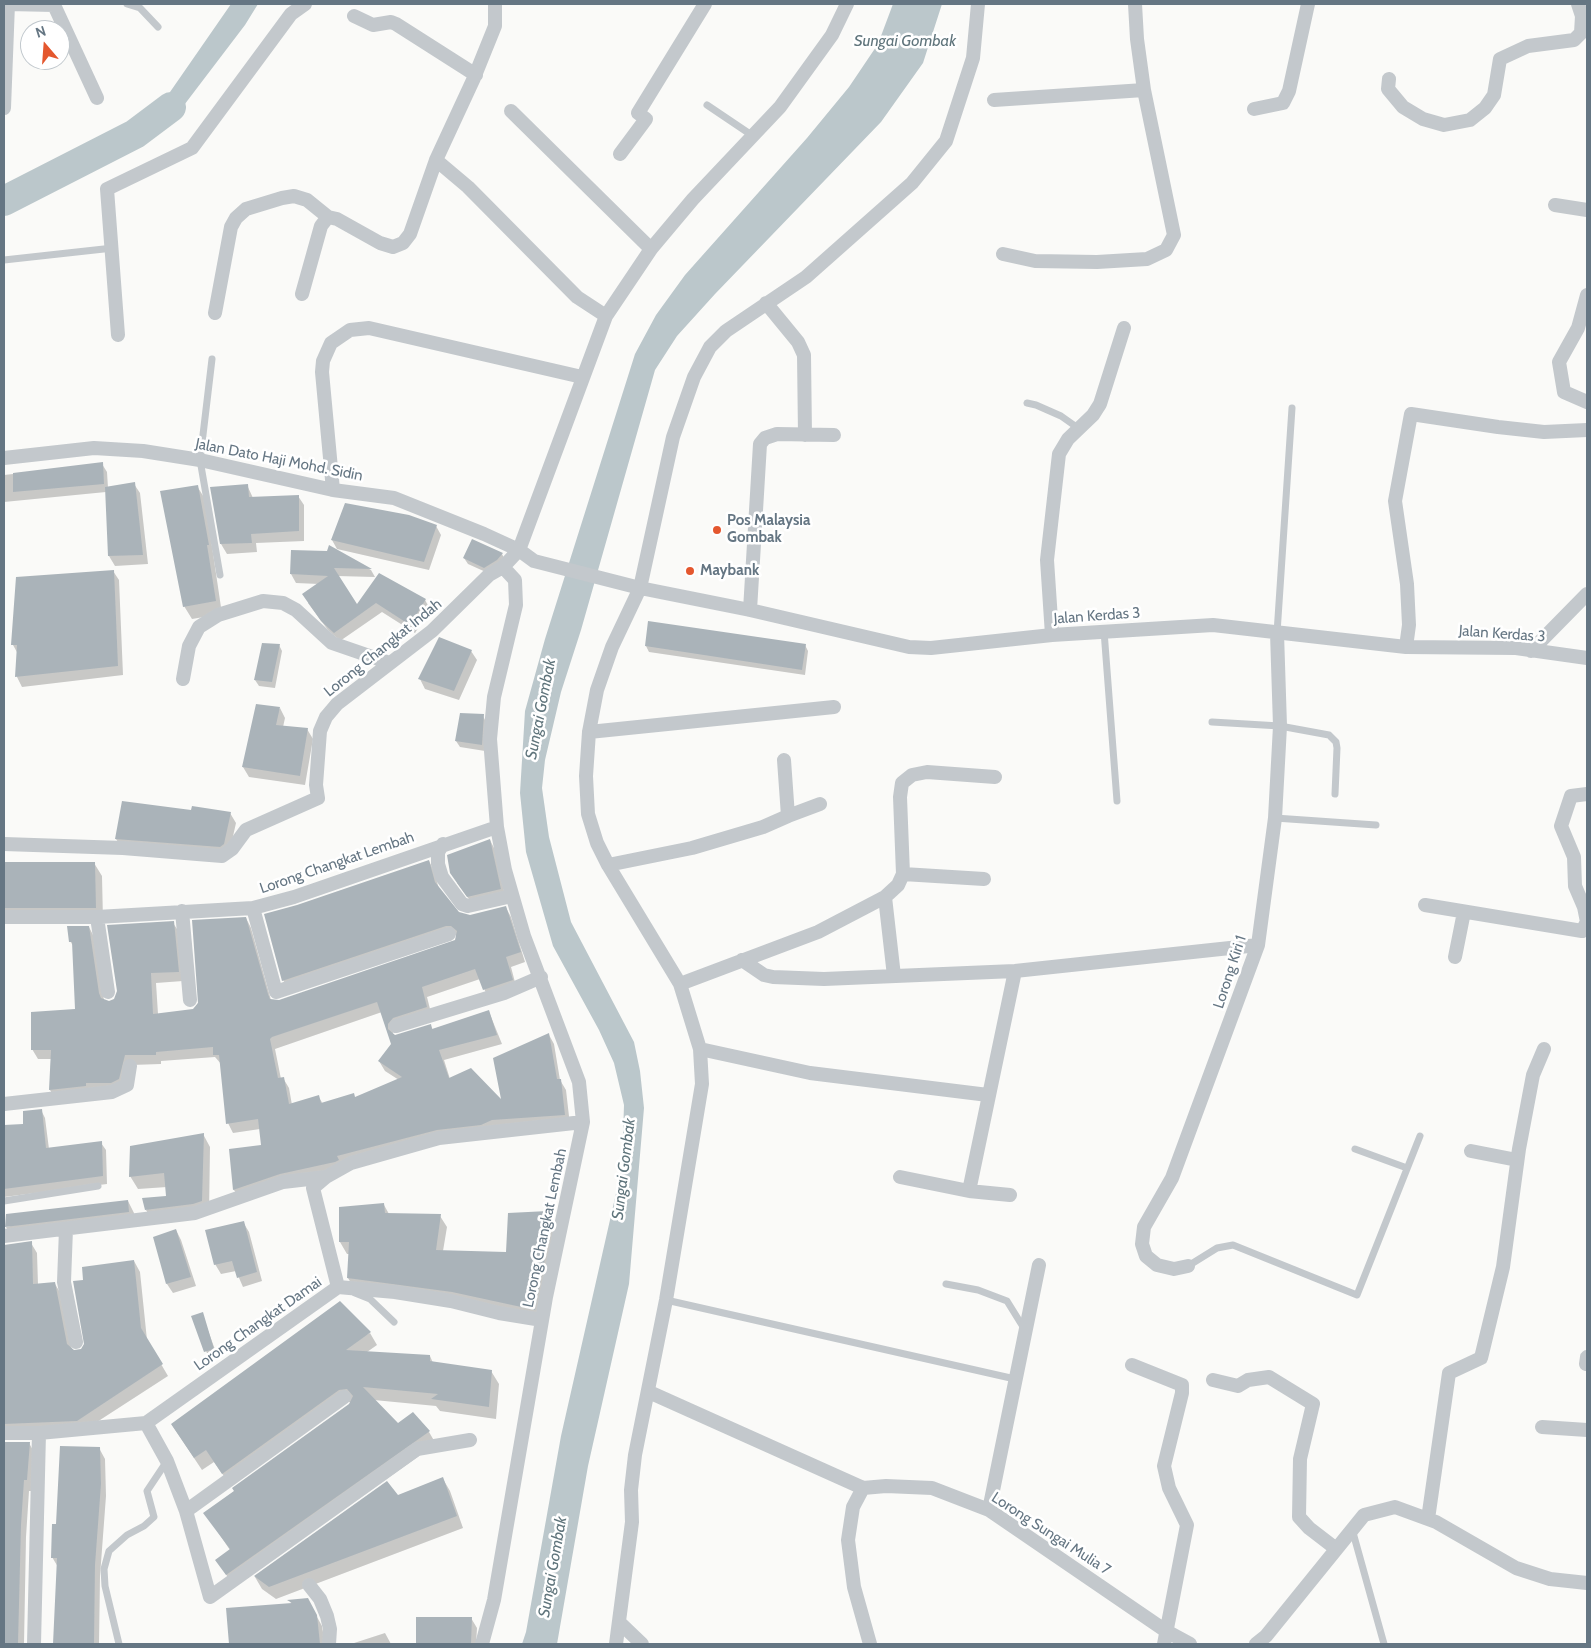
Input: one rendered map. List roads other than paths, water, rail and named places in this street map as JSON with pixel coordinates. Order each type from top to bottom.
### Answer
[{"type":"street","points":[[4,108],[8,4],[60,5],[97,98]]},
{"type":"street","points":[[118,335],[113,248],[107,189],[192,148],[291,14],[305,4]]},
{"type":"street","points":[[215,313],[231,227],[236,218],[246,209],[294,196],[307,200],[328,217],[337,219],[380,244],[393,247],[403,243],[410,234],[436,160],[476,75],[495,26],[495,4]]},
{"type":"street","points":[[620,154],[646,119],[638,113],[705,4]]},
{"type":"street","points":[[519,550],[606,316],[651,249],[693,199],[780,107],[832,35],[847,4]]},
{"type":"street","points":[[616,1644],[632,1522],[631,1490],[666,1300],[702,1084],[700,1049],[680,984],[608,865],[597,843],[588,814],[586,776],[589,732],[605,665],[640,588],[673,437],[694,377],[710,347],[726,331],[806,277],[912,183],[946,141],[973,58],[978,4]]},
{"type":"street","points":[[1003,254],[1035,261],[1096,262],[1147,259],[1166,250],[1174,235],[1144,90],[1137,39],[1135,4]]},
{"type":"street","points":[[1254,109],[1283,103],[1289,91],[1308,4]]},
{"type":"street","points":[[1389,79],[1388,89],[1403,107],[1423,119],[1444,125],[1470,120],[1485,108],[1494,95],[1500,59],[1528,46],[1574,40],[1581,33],[1582,16],[1578,4]]},
{"type":"street","points":[[354,16],[373,25],[396,24],[476,75]]},
{"type":"street","points":[[994,100],[1144,90]]},
{"type":"street","points":[[511,110],[651,249]]},
{"type":"street","points":[[436,160],[468,187],[577,297],[606,316]]},
{"type":"street","points":[[1555,205],[1587,210]]},
{"type":"street","points":[[302,294],[321,226],[328,217]]},
{"type":"street","points":[[1587,295],[1578,328],[1558,362],[1564,392],[1587,402]]},
{"type":"street","points":[[766,303],[798,342],[804,355],[805,435]]},
{"type":"street","points":[[333,490],[322,372],[323,361],[331,343],[350,330],[369,328],[582,377]]},
{"type":"street","points":[[1052,635],[1047,560],[1059,454],[1078,428],[1094,415],[1100,404],[1124,328]]},
{"type":"street","points":[[1406,647],[1409,625],[1407,584],[1395,501],[1411,414],[1544,432],[1587,430]]},
{"type":"street","points":[[750,610],[760,444],[765,438],[777,434],[834,435]]},
{"type":"street","name":"Jalan Dato Haji Mohd. Sidin","points":[[4,458],[94,448],[143,451],[200,460],[333,490],[394,498],[519,550],[534,561]]},
{"type":"street","name":"Lorong Changkat Indah","points":[[4,844],[123,848],[222,856],[232,849],[246,830],[318,798],[316,785],[320,731],[326,717],[337,704],[432,631],[488,575],[503,567],[519,550]]},
{"type":"street","name":"Jalan Kerdas 3","points":[[534,561],[640,588],[750,610],[909,647],[931,648],[1052,635],[1213,625],[1406,647],[1516,648],[1587,658]]},
{"type":"street","name":"Lorong Changkat Lembah","points":[[482,1644],[494,1600],[542,1320],[583,1122],[579,1082],[524,936],[512,896],[497,827],[490,739],[494,697],[516,605],[515,580],[503,567]]},
{"type":"street","points":[[1531,651],[1587,594]]},
{"type":"street","points":[[183,679],[189,646],[199,627],[218,615],[263,601],[284,603],[296,610],[332,643],[390,663]]},
{"type":"street","name":"Lorong Kiri 1","points":[[1188,1266],[1174,1270],[1157,1265],[1146,1256],[1142,1244],[1144,1228],[1172,1178],[1258,945],[1275,818],[1280,726],[1277,633]]},
{"type":"street","points":[[589,732],[834,706]]},
{"type":"street","points":[[784,760],[788,816]]},
{"type":"street","points":[[680,984],[818,932],[885,897],[898,885],[903,874],[902,783],[912,775],[927,772],[995,777]]},
{"type":"street","points":[[1425,905],[1584,931],[1587,922],[1584,907],[1575,886],[1574,857],[1561,826],[1570,796],[1587,794]]},
{"type":"street","points":[[608,865],[692,848],[762,827],[820,804]]},
{"type":"street","name":"Lorong Changkat Lembah","points":[[4,918],[97,917],[253,908],[294,897],[443,844],[497,827]]},
{"type":"street","points":[[443,844],[438,852],[438,864],[442,877],[462,904],[468,906],[512,896]]},
{"type":"street","points":[[903,874],[984,879]]},
{"type":"street","points":[[885,897],[894,976]]},
{"type":"street","points":[[253,908],[276,992],[450,934]]},
{"type":"street","points":[[182,911],[190,1000]]},
{"type":"street","points":[[1455,957],[1464,912]]},
{"type":"street","points":[[97,917],[108,992]]},
{"type":"street","points":[[742,960],[764,975],[795,980],[1015,971],[1258,945]]},
{"type":"street","points":[[969,1191],[1015,971]]},
{"type":"street","points":[[396,1026],[504,993],[541,977]]},
{"type":"street","points":[[700,1049],[810,1074],[988,1096]]},
{"type":"street","points":[[1428,1519],[1449,1373],[1481,1358],[1503,1267],[1517,1160],[1533,1075],[1544,1049]]},
{"type":"street","points":[[4,1104],[112,1092],[127,1085],[130,1066]]},
{"type":"street","points":[[4,1236],[195,1213],[283,1182],[326,1177],[351,1163],[438,1138],[583,1122]]},
{"type":"street","points":[[1471,1151],[1517,1160]]},
{"type":"street","name":"Lorong Changkat Damai","points":[[146,1423],[338,1287],[313,1188],[326,1177]]},
{"type":"street","points":[[900,1177],[969,1191],[1010,1196]]},
{"type":"street","points":[[66,1229],[64,1282],[76,1342]]},
{"type":"street","points":[[989,1510],[1039,1265]]},
{"type":"street","points":[[338,1287],[395,1292],[451,1301],[499,1313],[542,1320]]},
{"type":"street","points":[[1132,1364],[1182,1385],[1182,1393],[1164,1466],[1169,1488],[1187,1525],[1165,1638]]},
{"type":"street","points":[[1213,1380],[1238,1386],[1248,1380],[1269,1377],[1313,1404],[1300,1459],[1299,1517],[1309,1528],[1335,1548]]},
{"type":"street","points":[[649,1392],[863,1488],[853,1507],[848,1540],[854,1587],[870,1644]]},
{"type":"street","points":[[186,1511],[344,1397]]},
{"type":"street","points":[[4,1433],[40,1432],[146,1423],[167,1461],[186,1511],[210,1596],[417,1449],[470,1440]]},
{"type":"street","points":[[1542,1427],[1587,1430]]},
{"type":"street","points":[[34,1644],[40,1432]]},
{"type":"street","name":"Lorong Sungai Mulia 7","points":[[863,1488],[886,1486],[932,1488],[989,1510],[1165,1638],[1190,1644]]},
{"type":"street","points":[[1256,1644],[1266,1636],[1364,1514],[1396,1507],[1428,1519],[1516,1568],[1550,1579],[1587,1583]]},
{"type":"street","points":[[309,1585],[320,1599],[327,1616],[330,1629],[329,1644]]},
{"type":"street","points":[[619,1622],[642,1644]]},
{"type":"lane","points":[[127,4],[140,8],[158,27]]},
{"type":"lane","points":[[707,105],[753,136]]},
{"type":"lane","points":[[4,260],[113,248]]},
{"type":"lane","points":[[212,359],[200,460],[220,575]]},
{"type":"lane","points":[[1027,403],[1061,416],[1078,428]]},
{"type":"lane","points":[[1277,633],[1292,408]]},
{"type":"lane","points":[[1104,631],[1117,801]]},
{"type":"lane","points":[[1212,722],[1280,726],[1329,735],[1334,738],[1337,748],[1335,794]]},
{"type":"lane","points":[[1275,818],[1376,825]]},
{"type":"lane","points":[[1188,1266],[1217,1248],[1233,1245],[1357,1296],[1420,1136]]},
{"type":"lane","points":[[1355,1149],[1407,1168]]},
{"type":"lane","points":[[4,1200],[98,1186]]},
{"type":"lane","points":[[946,1284],[978,1290],[1007,1301],[1025,1330]]},
{"type":"lane","points":[[338,1287],[370,1299],[394,1322]]},
{"type":"lane","points":[[666,1300],[1015,1379]]},
{"type":"lane","points":[[119,1644],[105,1586],[104,1569],[109,1551],[127,1535],[144,1526],[154,1517],[147,1491],[167,1461]]},
{"type":"lane","points":[[1352,1528],[1384,1644]]},
{"type":"water","points":[[231,4],[258,4],[245,25],[175,117],[157,132],[143,138],[134,126],[161,105]]},
{"type":"water","name":"Sungai Gombak","points":[[893,4],[942,4],[923,63],[881,122],[715,294],[677,336],[655,370],[581,630],[561,692],[545,760],[542,788],[549,837],[571,922],[634,1042],[640,1071],[644,1108],[629,1284],[588,1466],[557,1644],[522,1644],[526,1632],[561,1436],[622,1167],[624,1105],[614,1063],[599,1030],[553,946],[526,852],[520,793],[525,711],[545,639],[635,354],[656,315],[685,275],[807,138],[849,87],[878,44]]},
{"type":"waterway","points":[[4,201],[135,134],[171,107]]},
{"type":"place","name":"Pos Malaysia Gombak","points":[[717,530]]},
{"type":"place","name":"Maybank","points":[[690,571]]}]
